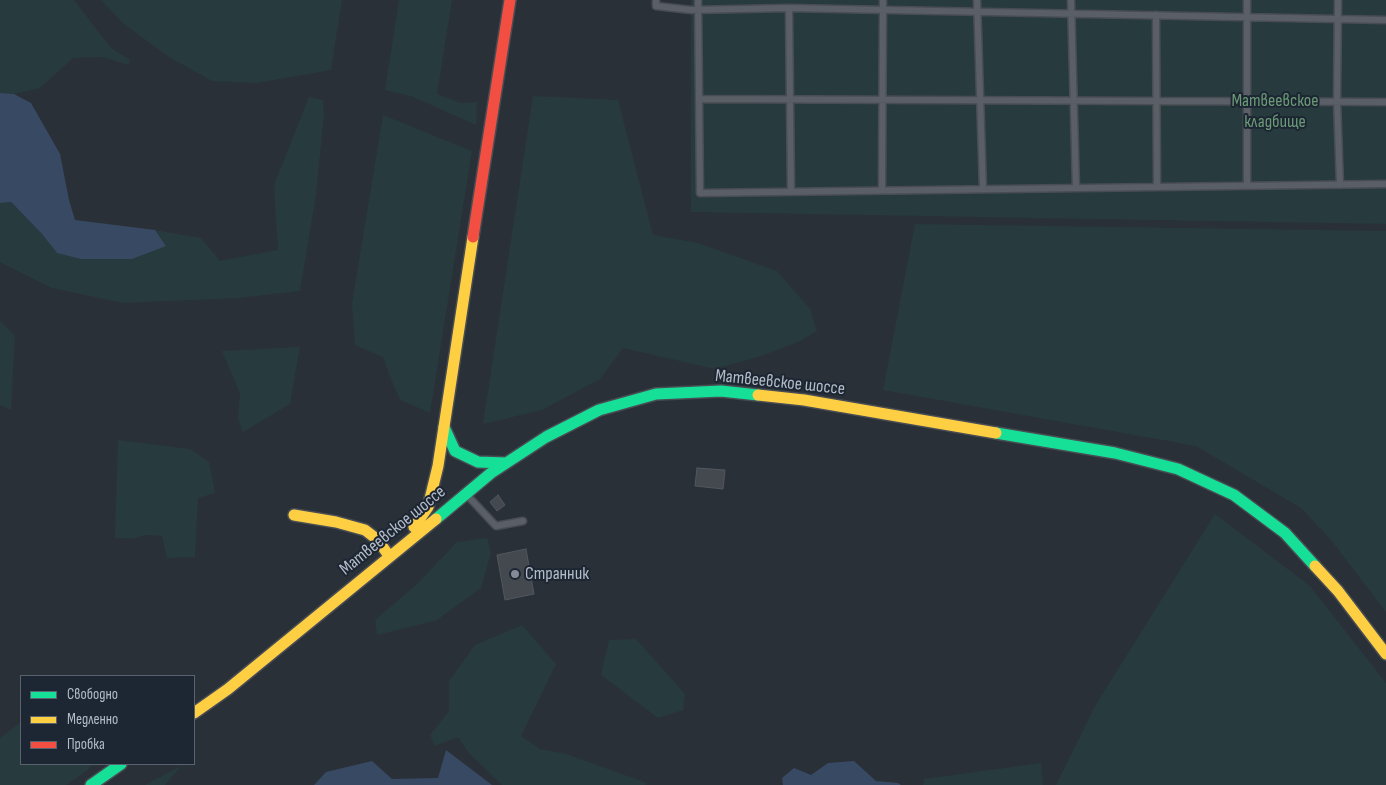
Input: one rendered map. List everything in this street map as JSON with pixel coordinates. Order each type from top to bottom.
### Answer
[{"type":"main road","points":[[402,545],[428,507],[438,466],[510,0]]},
{"type":"main road","name":"Матвеевское шоссе","points":[[195,712],[228,689],[402,545],[506,463],[546,437],[599,410],[656,394],[720,391],[804,400],[1115,453],[1178,470],[1234,495],[1285,533],[1338,591],[1386,654]]},
{"type":"main road","points":[[444,427],[455,451],[478,462],[506,463]]},
{"type":"main road","points":[[294,515],[336,522],[365,530],[378,540],[389,556]]},
{"type":"main road","points":[[91,785],[120,765]]},
{"type":"lane","points":[[656,0],[656,6],[691,10],[804,8],[1386,20]]},
{"type":"lane","points":[[698,0],[700,193],[1386,184]]},
{"type":"lane","points":[[804,0],[804,8]]},
{"type":"lane","points":[[882,190],[883,0]]},
{"type":"lane","points":[[977,0],[983,189]]},
{"type":"lane","points":[[1071,0],[1076,188]]},
{"type":"lane","points":[[1247,0],[1247,186]]},
{"type":"lane","points":[[1338,0],[1337,102],[1340,185]]},
{"type":"lane","points":[[789,8],[791,191]]},
{"type":"lane","points":[[1156,15],[1157,187]]},
{"type":"lane","points":[[699,99],[1386,102]]},
{"type":"lane","points":[[466,494],[496,526],[523,521]]},
{"type":"green space","points":[[0,0],[74,0],[111,48],[130,60],[128,65],[103,57],[73,58],[40,88],[14,94],[0,93]]},
{"type":"green space","points":[[101,0],[342,0],[331,70],[257,83],[212,81],[169,57],[124,24]]},
{"type":"green space","points":[[399,0],[452,0],[437,94],[461,103],[477,102],[476,125],[411,96],[385,90]]},
{"type":"green space","name":"Матвеевское кладбище","points":[[691,0],[1386,0],[1386,224],[691,212]]},
{"type":"green space","points":[[533,96],[618,100],[653,235],[698,243],[777,271],[810,309],[817,331],[798,342],[761,356],[715,369],[623,348],[600,379],[542,410],[483,424]]},
{"type":"green space","points":[[309,97],[323,100],[324,115],[316,195],[300,291],[238,298],[123,303],[52,288],[0,262],[0,203],[10,202],[42,234],[57,253],[166,246],[155,230],[201,238],[220,261],[278,250],[274,185]]},
{"type":"green space","points":[[383,115],[472,151],[430,413],[400,400],[383,357],[355,345],[352,303]]},
{"type":"green space","points":[[915,224],[1386,231],[1386,612],[1331,540],[1301,508],[1196,446],[883,390]]},
{"type":"green space","points":[[0,321],[15,336],[11,410],[0,405]]},
{"type":"green space","points":[[300,347],[290,404],[243,432],[238,418],[240,393],[222,351]]},
{"type":"green space","points":[[118,440],[190,449],[209,462],[215,493],[198,498],[195,557],[167,558],[162,536],[146,535],[133,538],[115,538]]},
{"type":"green space","points":[[1215,514],[1310,586],[1386,683],[1386,785],[1056,785],[1095,706]]},
{"type":"green space","points":[[487,538],[491,553],[481,588],[437,620],[377,635],[375,620],[416,585],[457,542]]},
{"type":"green space","points":[[522,625],[556,664],[521,736],[540,749],[566,754],[647,783],[645,785],[502,785],[469,753],[458,737],[435,746],[430,735],[449,711],[449,681],[475,645]]},
{"type":"green space","points":[[636,639],[685,694],[683,710],[658,718],[601,675],[609,640]]},
{"type":"green space","points":[[20,723],[20,765],[91,765],[88,770],[66,785],[0,785],[0,738]]},
{"type":"green space","points":[[1041,763],[1043,785],[923,785],[924,779]]},
{"type":"green space","points":[[181,766],[165,785],[145,785]]},
{"type":"water","points":[[0,93],[14,94],[31,103],[60,154],[75,220],[155,230],[166,246],[132,259],[81,259],[57,253],[42,234],[11,202],[0,203]]},
{"type":"water","points":[[446,750],[492,785],[314,785],[326,772],[372,761],[392,779],[438,778]]},
{"type":"water","points":[[854,761],[876,781],[898,783],[901,785],[783,785],[782,778],[794,768],[811,775],[828,763]]},
{"type":"building","points":[[697,468],[725,470],[723,489],[695,486]]},
{"type":"building","points":[[498,495],[505,505],[497,511],[490,502]]},
{"type":"building","name":"Странник","points":[[526,549],[534,594],[505,600],[497,555]]},
{"type":"traffic: fast","points":[[436,519],[491,473],[546,437],[599,410],[656,394],[721,391],[758,395]]},
{"type":"traffic: fast","points":[[444,427],[455,451],[478,462],[506,463]]},
{"type":"traffic: fast","points":[[996,433],[1115,453],[1178,469],[1234,495],[1285,533],[1315,566]]},
{"type":"traffic: fast","points":[[91,785],[120,765]]},
{"type":"traffic: slow","points":[[414,527],[428,507],[438,466],[473,237]]},
{"type":"traffic: slow","points":[[758,395],[804,400],[996,433]]},
{"type":"traffic: slow","points":[[294,515],[336,522],[365,530],[378,540],[389,556]]},
{"type":"traffic: slow","points":[[195,712],[228,689],[436,519]]},
{"type":"traffic: slow","points":[[1315,566],[1338,591],[1386,654]]},
{"type":"traffic: jam","points":[[473,237],[510,0]]},
{"type":"place","name":"Странник","points":[[515,574]]}]
